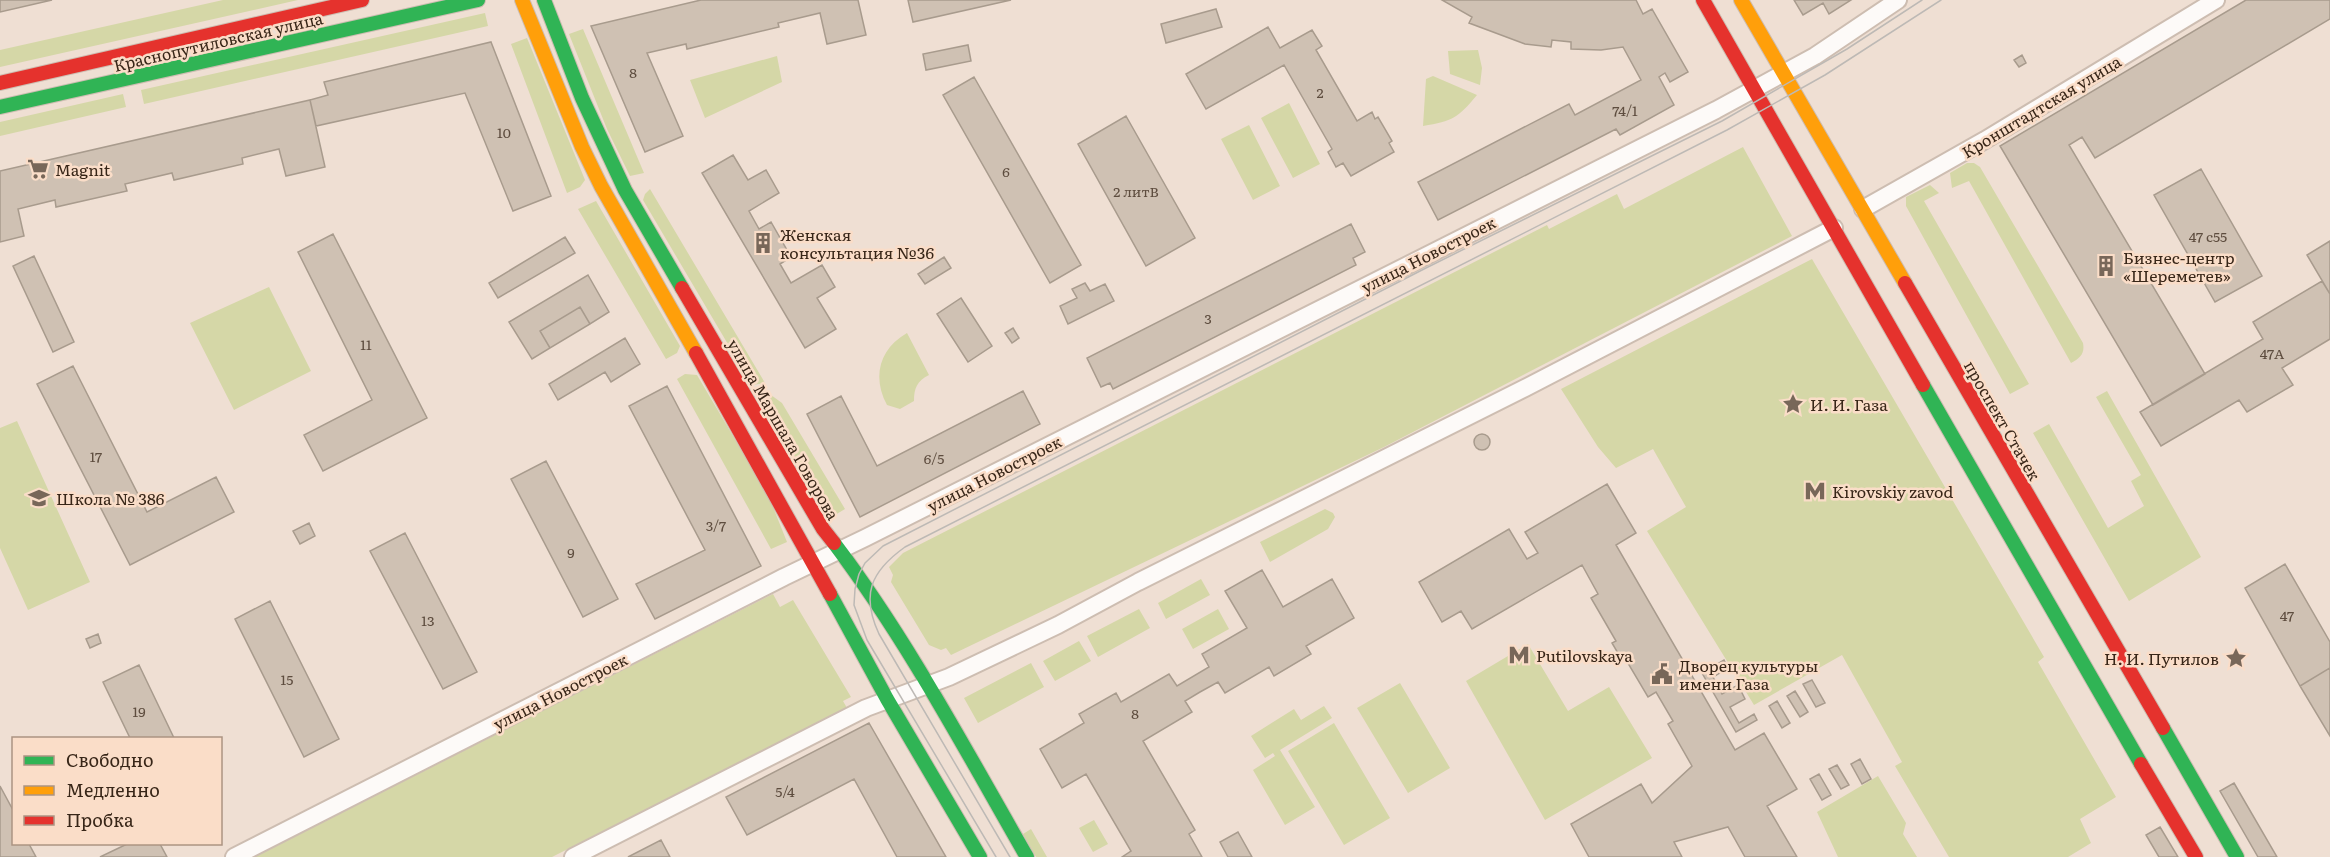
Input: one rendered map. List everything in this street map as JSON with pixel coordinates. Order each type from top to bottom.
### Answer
[{"type":"main road","name":"Краснопутиловская улица","points":[[0,83],[362,0]]},
{"type":"main road","name":"Краснопутиловская улица","points":[[0,107],[478,0]]},
{"type":"main road","points":[[522,0],[582,147],[601,186],[814,563],[887,699],[980,857]]},
{"type":"main road","name":"улица Маршала Говорова","points":[[544,0],[590,117],[625,190],[823,530],[870,591],[1028,857]]},
{"type":"main road","points":[[1702,0],[2196,857]]},
{"type":"main road","name":"проспект Стачек","points":[[1741,0],[2236,857]]},
{"type":"street","points":[[1754,89],[1815,56],[1898,0]]},
{"type":"street","name":"Кронштадтская улица","points":[[1863,209],[1985,140],[2216,0]]},
{"type":"street","name":"улица Новостроек","points":[[234,857],[1754,89]]},
{"type":"street","points":[[573,857],[887,699],[928,686],[1058,625],[1138,582],[1660,320],[1834,228]]},
{"type":"green space","points":[[223,0],[298,0],[0,67],[0,50]]},
{"type":"green space","points":[[485,13],[488,26],[144,104],[141,90]]},
{"type":"green space","points":[[583,29],[644,173],[630,176],[607,129],[569,34]]},
{"type":"green space","points":[[527,38],[585,180],[580,187],[567,193],[511,44]]},
{"type":"green space","points":[[1478,50],[1482,68],[1480,85],[1450,74],[1448,51]]},
{"type":"green space","points":[[777,56],[782,82],[705,118],[690,80]]},
{"type":"green space","points":[[1433,76],[1477,95],[1465,109],[1454,117],[1423,126],[1426,79]]},
{"type":"green space","points":[[123,94],[126,107],[0,136],[0,122]]},
{"type":"green space","points":[[1289,103],[1320,164],[1293,178],[1261,118]]},
{"type":"green space","points":[[1249,125],[1280,186],[1253,200],[1221,139]]},
{"type":"green space","points":[[1743,147],[1792,236],[1384,447],[951,655],[946,648],[941,650],[929,645],[891,582],[893,575],[889,567],[903,553],[1547,225],[1549,229],[1617,194],[1624,209]]},
{"type":"green space","points":[[1967,163],[1974,163],[1980,167],[2083,343],[2081,355],[2071,363],[1969,181],[1952,188],[1950,173]]},
{"type":"green space","points":[[1930,185],[1939,193],[1924,201],[2029,384],[2010,394],[1906,206],[1906,197]]},
{"type":"green space","points":[[650,189],[765,383],[752,385],[643,200]]},
{"type":"green space","points":[[596,201],[680,346],[677,353],[666,359],[578,209]]},
{"type":"green space","points":[[1812,259],[2044,657],[2038,662],[2116,797],[2080,819],[2091,843],[2068,857],[1949,857],[1895,766],[1902,762],[1842,655],[1754,705],[1647,531],[1686,507],[1653,449],[1616,468],[1598,447],[1561,389]]},
{"type":"green space","points":[[269,287],[311,371],[234,410],[190,323]]},
{"type":"green space","points":[[907,333],[929,375],[917,385],[914,401],[900,409],[887,405],[882,395],[879,374],[884,355],[897,340]]},
{"type":"green space","points":[[685,374],[697,375],[769,497],[787,542],[771,549],[677,379]]},
{"type":"green space","points":[[2107,391],[2201,557],[2129,601],[2033,433],[2049,424],[2108,528],[2144,506],[2131,481],[2141,475],[2096,397]]},
{"type":"green space","points":[[771,395],[782,403],[845,509],[830,518],[762,403]]},
{"type":"green space","points":[[17,421],[90,582],[28,610],[0,548],[0,428]]},
{"type":"green space","points":[[1325,509],[1333,513],[1335,517],[1328,529],[1270,562],[1260,542]]},
{"type":"green space","points":[[1201,579],[1210,595],[1166,619],[1158,603]]},
{"type":"green space","points":[[773,594],[780,607],[793,600],[851,697],[843,701],[847,708],[552,857],[254,857]]},
{"type":"green space","points":[[1139,609],[1150,628],[1098,657],[1087,636]]},
{"type":"green space","points":[[1218,609],[1229,629],[1193,649],[1182,629]]},
{"type":"green space","points":[[1079,641],[1091,661],[1055,681],[1043,661]]},
{"type":"green space","points":[[1528,644],[1568,711],[1609,687],[1652,758],[1545,820],[1466,681]]},
{"type":"green space","points":[[1031,663],[1044,687],[978,723],[964,698]]},
{"type":"green space","points":[[1400,683],[1450,768],[1408,793],[1357,708]]},
{"type":"green space","points":[[1324,706],[1332,718],[1280,750],[1315,807],[1285,825],[1253,770],[1275,756],[1273,753],[1265,758],[1251,736],[1294,709],[1301,720]]},
{"type":"green space","points":[[1334,723],[1390,818],[1344,845],[1288,751]]},
{"type":"green space","points":[[1878,776],[1906,823],[1903,834],[1917,857],[1838,857],[1817,812]]},
{"type":"green space","points":[[1094,820],[1108,844],[1093,852],[1079,828]]},
{"type":"green space","points":[[1031,829],[1047,857],[1036,857],[1023,834]]},
{"type":"building","points":[[0,0],[52,0],[0,12]]},
{"type":"building","points":[[701,0],[858,0],[866,35],[827,44],[820,13],[778,23],[779,27],[687,49],[686,44],[647,53],[683,136],[645,152],[591,26]]},
{"type":"building","points":[[908,0],[1011,0],[913,22]]},
{"type":"building","points":[[1442,0],[1636,0],[1643,14],[1652,9],[1688,72],[1670,82],[1665,73],[1659,77],[1674,105],[1620,135],[1616,129],[1438,220],[1418,182],[1569,104],[1575,115],[1641,80],[1623,47],[1601,50],[1571,49],[1571,42],[1552,40],[1551,47],[1525,44],[1469,23],[1472,17]]},
{"type":"building","points":[[1794,0],[1851,0],[1829,14],[1823,3],[1803,15]]},
{"type":"building","name":"Бизнес-центр «Шереметев»","points":[[2246,0],[2330,0],[2330,19],[2095,158],[2082,137],[2069,145],[2205,374],[2153,405],[2000,146]]},
{"type":"building","points":[[1216,9],[1222,27],[1166,43],[1161,24]]},
{"type":"building","points":[[1268,27],[1280,48],[1312,30],[1322,46],[1316,50],[1357,121],[1372,112],[1375,119],[1378,117],[1392,141],[1389,143],[1394,152],[1351,176],[1343,163],[1336,167],[1328,152],[1332,149],[1284,65],[1206,109],[1186,74]]},
{"type":"building","points":[[491,42],[551,196],[513,211],[465,93],[316,126],[310,100],[328,95],[324,82]]},
{"type":"building","points":[[968,45],[971,61],[926,70],[923,54]]},
{"type":"building","points":[[2022,55],[2026,63],[2019,67],[2014,60]]},
{"type":"building","points":[[974,77],[1081,265],[1050,283],[943,95]]},
{"type":"building","points":[[310,100],[325,167],[286,176],[279,149],[242,158],[243,164],[174,180],[172,173],[125,184],[127,191],[56,207],[55,200],[18,209],[24,236],[0,242],[0,171]]},
{"type":"building","points":[[1126,116],[1195,238],[1146,266],[1078,144]]},
{"type":"building","name":"Женская консультация №36","points":[[733,155],[748,180],[766,170],[779,193],[749,211],[759,229],[771,222],[791,257],[780,264],[791,283],[822,265],[835,287],[817,298],[836,329],[805,348],[702,173]]},
{"type":"building","points":[[2201,169],[2262,276],[2215,302],[2154,195]]},
{"type":"building","points":[[1351,224],[1365,252],[1353,258],[1356,265],[1113,389],[1110,383],[1101,387],[1087,358]]},
{"type":"building","points":[[333,234],[427,418],[323,471],[304,435],[372,400],[298,252]]},
{"type":"building","points":[[565,237],[575,253],[498,298],[489,283]]},
{"type":"building","points":[[2330,241],[2330,294],[2307,255]]},
{"type":"building","points":[[34,256],[74,342],[53,352],[13,266]]},
{"type":"building","points":[[944,257],[951,268],[925,284],[918,274]]},
{"type":"building","points":[[588,275],[609,312],[590,324],[580,307],[540,331],[550,348],[532,359],[509,322]]},
{"type":"building","name":"Бизнес-центр «Шереметев»","points":[[2322,281],[2330,294],[2330,339],[2282,368],[2293,385],[2247,412],[2239,400],[2161,446],[2140,412],[2263,339],[2253,322]]},
{"type":"building","points":[[1085,283],[1090,291],[1105,284],[1114,301],[1068,324],[1060,306],[1077,298],[1072,289]]},
{"type":"building","points":[[961,298],[992,346],[968,362],[937,314]]},
{"type":"building","points":[[580,307],[590,324],[550,348],[540,331]]},
{"type":"building","points":[[1013,328],[1019,338],[1012,343],[1005,333]]},
{"type":"building","points":[[625,338],[640,364],[611,382],[605,372],[558,400],[549,384]]},
{"type":"building","points":[[73,366],[147,512],[216,477],[234,512],[130,565],[37,384]]},
{"type":"building","points":[[667,386],[761,566],[655,619],[636,584],[705,550],[629,406]]},
{"type":"building","points":[[1023,391],[1040,424],[860,517],[807,414],[841,396],[877,466]]},
{"type":"building","points":[[1479,434],[1485,434],[1490,442],[1488,448],[1479,450],[1474,445],[1474,439]]},
{"type":"building","points":[[546,461],[618,599],[583,617],[511,479]]},
{"type":"building","name":"Дворец культуры имени Газа","points":[[1607,484],[1636,533],[1616,545],[1735,750],[1764,733],[1797,789],[1767,806],[1797,857],[1745,857],[1728,827],[1674,842],[1682,857],[1589,857],[1571,824],[1641,784],[1652,803],[1692,766],[1668,724],[1673,721],[1656,692],[1648,697],[1622,653],[1619,655],[1612,643],[1616,641],[1591,598],[1598,594],[1582,565],[1472,629],[1461,611],[1442,622],[1419,582],[1509,529],[1527,559],[1538,553],[1525,532]]},
{"type":"building","points":[[309,523],[315,536],[300,544],[293,531]]},
{"type":"building","points":[[405,533],[477,672],[443,689],[370,551]]},
{"type":"building","points":[[2285,564],[2330,642],[2330,668],[2300,686],[2245,588]]},
{"type":"building","points":[[1262,570],[1283,607],[1332,579],[1354,618],[1306,646],[1311,654],[1274,676],[1269,667],[1225,693],[1218,682],[1200,692],[1185,701],[1192,712],[1143,741],[1195,830],[1189,834],[1202,857],[1122,857],[1131,851],[1086,774],[1062,788],[1040,749],[1084,723],[1079,714],[1116,693],[1121,702],[1169,674],[1177,686],[1209,667],[1202,654],[1247,628],[1225,591]]},
{"type":"building","points":[[270,601],[339,739],[304,757],[235,619]]},
{"type":"building","points":[[98,634],[101,643],[90,648],[86,639]]},
{"type":"building","points":[[1724,660],[1728,668],[1713,677],[1722,694],[1738,685],[1745,699],[1730,707],[1739,723],[1754,714],[1757,720],[1736,732],[1702,673]]},
{"type":"building","points":[[139,665],[174,737],[130,737],[103,682]]},
{"type":"building","points":[[2330,668],[2330,736],[2300,686]]},
{"type":"building","points":[[1812,680],[1825,703],[1816,707],[1803,684]]},
{"type":"building","points":[[1795,691],[1808,712],[1800,717],[1787,696]]},
{"type":"building","points":[[1777,701],[1790,723],[1782,728],[1769,706]]},
{"type":"building","points":[[869,723],[946,857],[897,857],[854,779],[747,835],[726,797]]},
{"type":"building","points":[[1860,759],[1871,779],[1862,784],[1851,764]]},
{"type":"building","points":[[1837,765],[1849,785],[1841,789],[1829,769]]},
{"type":"building","points":[[1819,774],[1831,795],[1822,800],[1810,779]]},
{"type":"building","points":[[2234,783],[2277,857],[2258,857],[2220,791]]},
{"type":"building","points":[[0,786],[12,808],[12,845],[30,845],[36,857],[0,857]]},
{"type":"building","points":[[2160,827],[2178,857],[2159,857],[2146,835]]},
{"type":"building","points":[[1238,832],[1252,857],[1228,857],[1220,842]]},
{"type":"building","points":[[661,840],[670,857],[628,857]]},
{"type":"building","points":[[125,845],[161,845],[167,857],[100,857]]},
{"type":"tram line","points":[[996,857],[867,640],[854,605],[859,574],[865,563],[883,546],[1424,269],[1722,121],[1847,49],[1922,0]]},
{"type":"tram line","points":[[1010,857],[879,634],[870,596],[877,575],[893,556],[905,547],[1727,130],[1825,75],[1941,0]]},
{"type":"traffic: fast","points":[[0,107],[478,0]]},
{"type":"traffic: fast","points":[[544,0],[582,98],[625,190],[682,288]]},
{"type":"traffic: fast","points":[[1923,385],[2141,764]]},
{"type":"traffic: fast","points":[[834,543],[912,657],[1027,857]]},
{"type":"traffic: fast","points":[[830,594],[887,699],[980,857]]},
{"type":"traffic: fast","points":[[2163,728],[2237,857]]},
{"type":"traffic: slow","points":[[522,0],[582,147],[601,186],[696,353]]},
{"type":"traffic: slow","points":[[1741,0],[1905,283]]},
{"type":"traffic: jam","points":[[0,83],[362,0]]},
{"type":"traffic: jam","points":[[1703,0],[1923,385]]},
{"type":"traffic: jam","points":[[1905,283],[2163,728]]},
{"type":"traffic: jam","points":[[682,288],[823,529],[834,543]]},
{"type":"traffic: jam","points":[[696,353],[830,594]]},
{"type":"traffic: jam","points":[[2141,764],[2196,857]]},
{"type":"place","name":"Magnit","points":[[38,169]]},
{"type":"place","name":"Женская консультация №36","points":[[763,243]]},
{"type":"place","name":"Бизнес-центр «Шереметев»","points":[[2106,266]]},
{"type":"place","name":"И. И. Газа","points":[[1793,404]]},
{"type":"place","name":"Kirovskiy zavod","points":[[1815,491]]},
{"type":"place","name":"Школа № 386","points":[[39,498]]},
{"type":"place","name":"Putilovskaya","points":[[1519,655]]},
{"type":"place","name":"Н. И. Путилов","points":[[2236,658]]},
{"type":"place","name":"Дворец культуры имени Газа","points":[[1662,674]]}]
